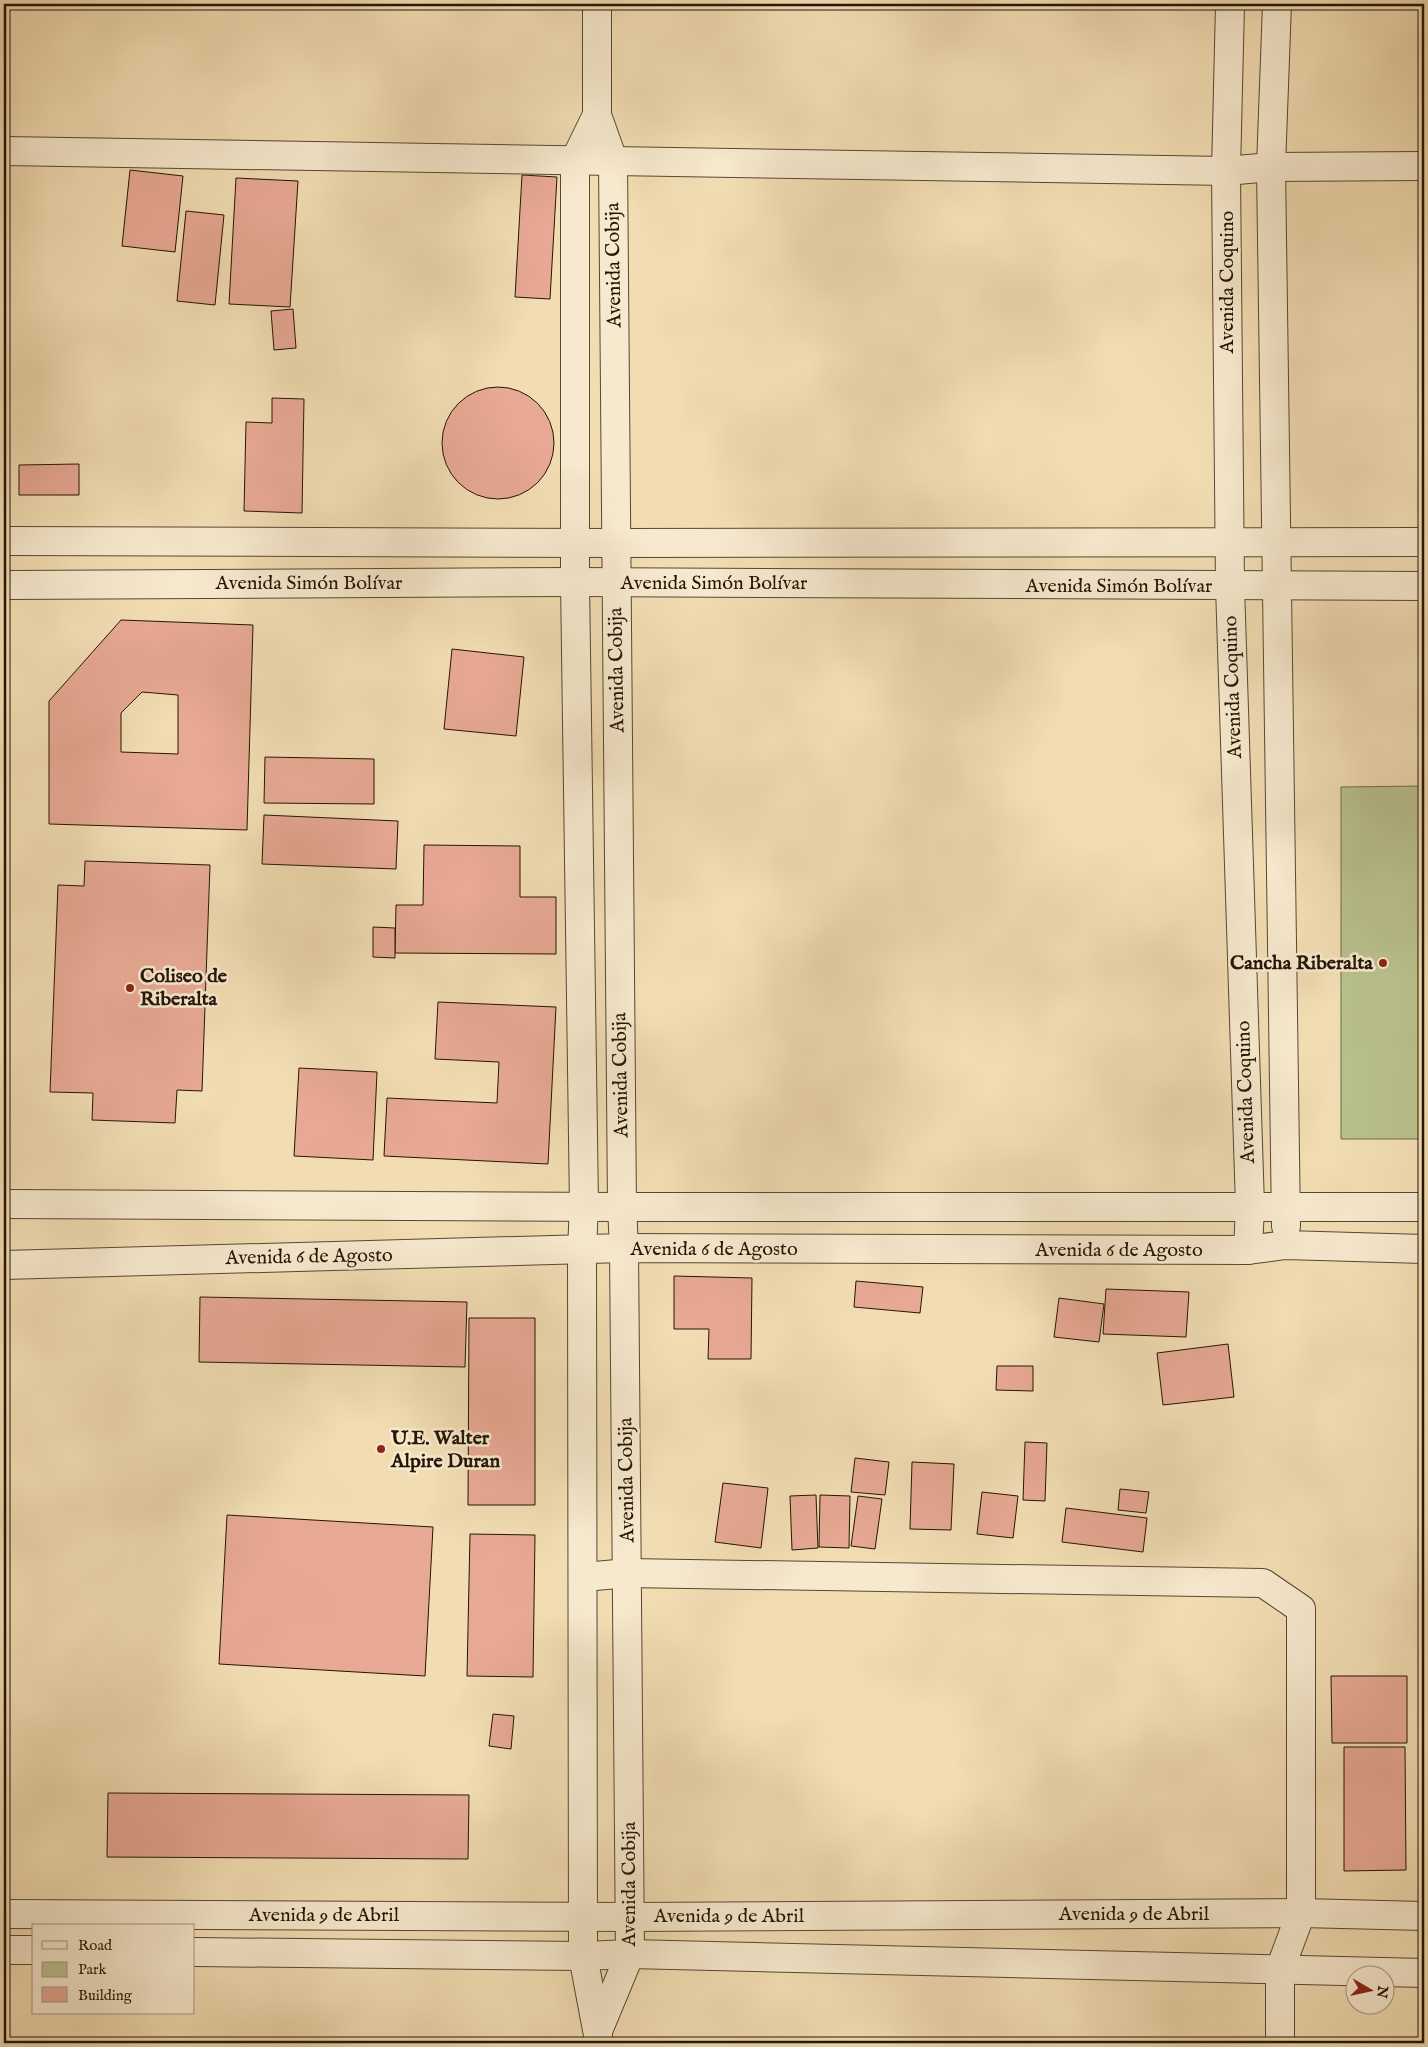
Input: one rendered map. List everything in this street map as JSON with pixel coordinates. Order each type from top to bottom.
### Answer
[{"type":"street","name":"Avenida Cobija","points":[[597,4],[597,115],[613,160],[630,1917],[630,1954],[598,2037]]},
{"type":"street","name":"Avenida Coquino","points":[[1230,4],[1226,171],[1229,543],[1250,1206],[1248,1250]]},
{"type":"street","name":"Avenida Coquino","points":[[1277,4],[1271,167],[1287,1208],[1285,1245]]},
{"type":"street","name":"Avenida Cobija","points":[[597,115],[575,160],[575,582],[584,1206],[582,1250],[584,1956],[598,2037]]},
{"type":"street","points":[[4,151],[1226,171],[1271,167],[1424,166]]},
{"type":"street","name":"Avenida Simón Bolívar","points":[[4,541],[617,544],[1424,542]]},
{"type":"street","name":"Avenida Simón Bolívar","points":[[4,584],[575,582],[1424,586]]},
{"type":"street","points":[[4,1204],[622,1207],[1424,1207]]},
{"type":"street","name":"Avenida 6 de Agosto","points":[[4,1265],[624,1248],[1248,1250],[1285,1245],[1424,1249]]},
{"type":"street","points":[[584,1577],[628,1573],[1263,1583],[1301,1609],[1300,1913],[1280,1969],[1280,2043]]},
{"type":"street","name":"Avenida 9 de Abril","points":[[4,1914],[630,1917],[1300,1913],[1424,1916]]},
{"type":"street","points":[[4,1950],[32,1950]]},
{"type":"street","name":"Avenida 9 de Abril","points":[[195,1952],[584,1956],[630,1954],[1424,1973]]},
{"type":"green space","name":"Cancha Riberalta","points":[[1424,786],[1424,1139],[1341,1139],[1341,787]]},
{"type":"building","points":[[130,170],[183,176],[175,252],[122,246]]},
{"type":"building","points":[[522,175],[557,177],[550,299],[515,297]]},
{"type":"building","points":[[236,178],[298,181],[290,307],[229,304]]},
{"type":"building","points":[[186,211],[224,215],[215,305],[177,301]]},
{"type":"building","points":[[293,309],[296,348],[274,350],[271,311]]},
{"type":"building","points":[[498,387],[509,388],[519,392],[537,404],[549,422],[553,432],[553,454],[549,464],[537,482],[519,494],[509,498],[498,499],[487,498],[477,494],[459,482],[447,464],[443,454],[442,443],[443,432],[447,422],[459,404],[477,392],[487,388]]},
{"type":"building","points":[[272,398],[304,399],[302,513],[244,511],[246,422],[272,423]]},
{"type":"building","points":[[79,464],[79,495],[19,495],[19,465]]},
{"type":"building","points":[[121,620],[253,625],[247,830],[49,824],[49,701]],"holes":[[[142,692],[178,695],[178,754],[121,752],[121,713]]]},
{"type":"building","points":[[452,649],[524,657],[516,736],[444,729]]},
{"type":"building","points":[[265,757],[374,759],[374,804],[264,803]]},
{"type":"building","points":[[264,815],[398,821],[396,869],[262,864]]},
{"type":"building","points":[[424,845],[520,846],[520,897],[556,897],[556,954],[395,953],[396,905],[423,905]]},
{"type":"building","name":"Coliseo de Riberalta","points":[[85,861],[210,865],[202,1091],[177,1090],[175,1123],[92,1120],[93,1093],[50,1092],[58,885],[84,886]]},
{"type":"building","points":[[373,927],[395,928],[395,958],[373,957]]},
{"type":"building","points":[[438,1002],[556,1007],[548,1164],[384,1156],[387,1098],[497,1103],[499,1062],[435,1059]]},
{"type":"building","points":[[299,1068],[377,1072],[373,1160],[294,1156]]},
{"type":"building","points":[[674,1276],[752,1278],[751,1359],[708,1359],[709,1329],[674,1329]]},
{"type":"building","points":[[856,1281],[923,1287],[920,1313],[854,1307]]},
{"type":"building","points":[[1106,1289],[1189,1292],[1186,1337],[1103,1334]]},
{"type":"building","points":[[200,1297],[467,1302],[465,1367],[199,1362]]},
{"type":"building","points":[[1059,1298],[1104,1304],[1099,1342],[1054,1337]]},
{"type":"building","points":[[469,1318],[535,1318],[535,1505],[468,1505]]},
{"type":"building","points":[[1228,1344],[1234,1397],[1163,1405],[1157,1353]]},
{"type":"building","points":[[997,1366],[1033,1366],[1033,1391],[996,1390]]},
{"type":"building","points":[[1025,1442],[1047,1443],[1045,1501],[1023,1500]]},
{"type":"building","points":[[855,1458],[889,1462],[885,1495],[851,1492]]},
{"type":"building","points":[[912,1462],[954,1464],[951,1530],[910,1529]]},
{"type":"building","points":[[723,1483],[768,1488],[761,1548],[715,1542]]},
{"type":"building","points":[[1120,1489],[1149,1492],[1146,1513],[1118,1510]]},
{"type":"building","points":[[982,1492],[1018,1496],[1013,1538],[977,1534]]},
{"type":"building","points":[[816,1495],[818,1548],[792,1550],[790,1496]]},
{"type":"building","points":[[820,1495],[850,1496],[849,1548],[819,1547]]},
{"type":"building","points":[[858,1496],[882,1499],[875,1549],[851,1546]]},
{"type":"building","points":[[1066,1508],[1147,1518],[1143,1552],[1062,1542]]},
{"type":"building","points":[[227,1515],[433,1527],[425,1676],[219,1664]]},
{"type":"building","points":[[470,1534],[535,1535],[533,1677],[467,1676]]},
{"type":"building","points":[[1331,1676],[1407,1676],[1407,1743],[1332,1743]]},
{"type":"building","points":[[493,1714],[514,1716],[511,1749],[489,1746]]},
{"type":"building","points":[[1344,1747],[1405,1747],[1406,1870],[1344,1871]]},
{"type":"building","points":[[108,1793],[469,1795],[468,1859],[107,1857]]},
{"type":"building","points":[[1424,1818],[1424,1872],[1422,1872]]},
{"type":"place","name":"Cancha Riberalta","points":[[1383,963]]},
{"type":"place","name":"Coliseo de Riberalta","points":[[130,988]]},
{"type":"place","name":"U.E. Walter Alpire Duran","points":[[381,1449]]}]
